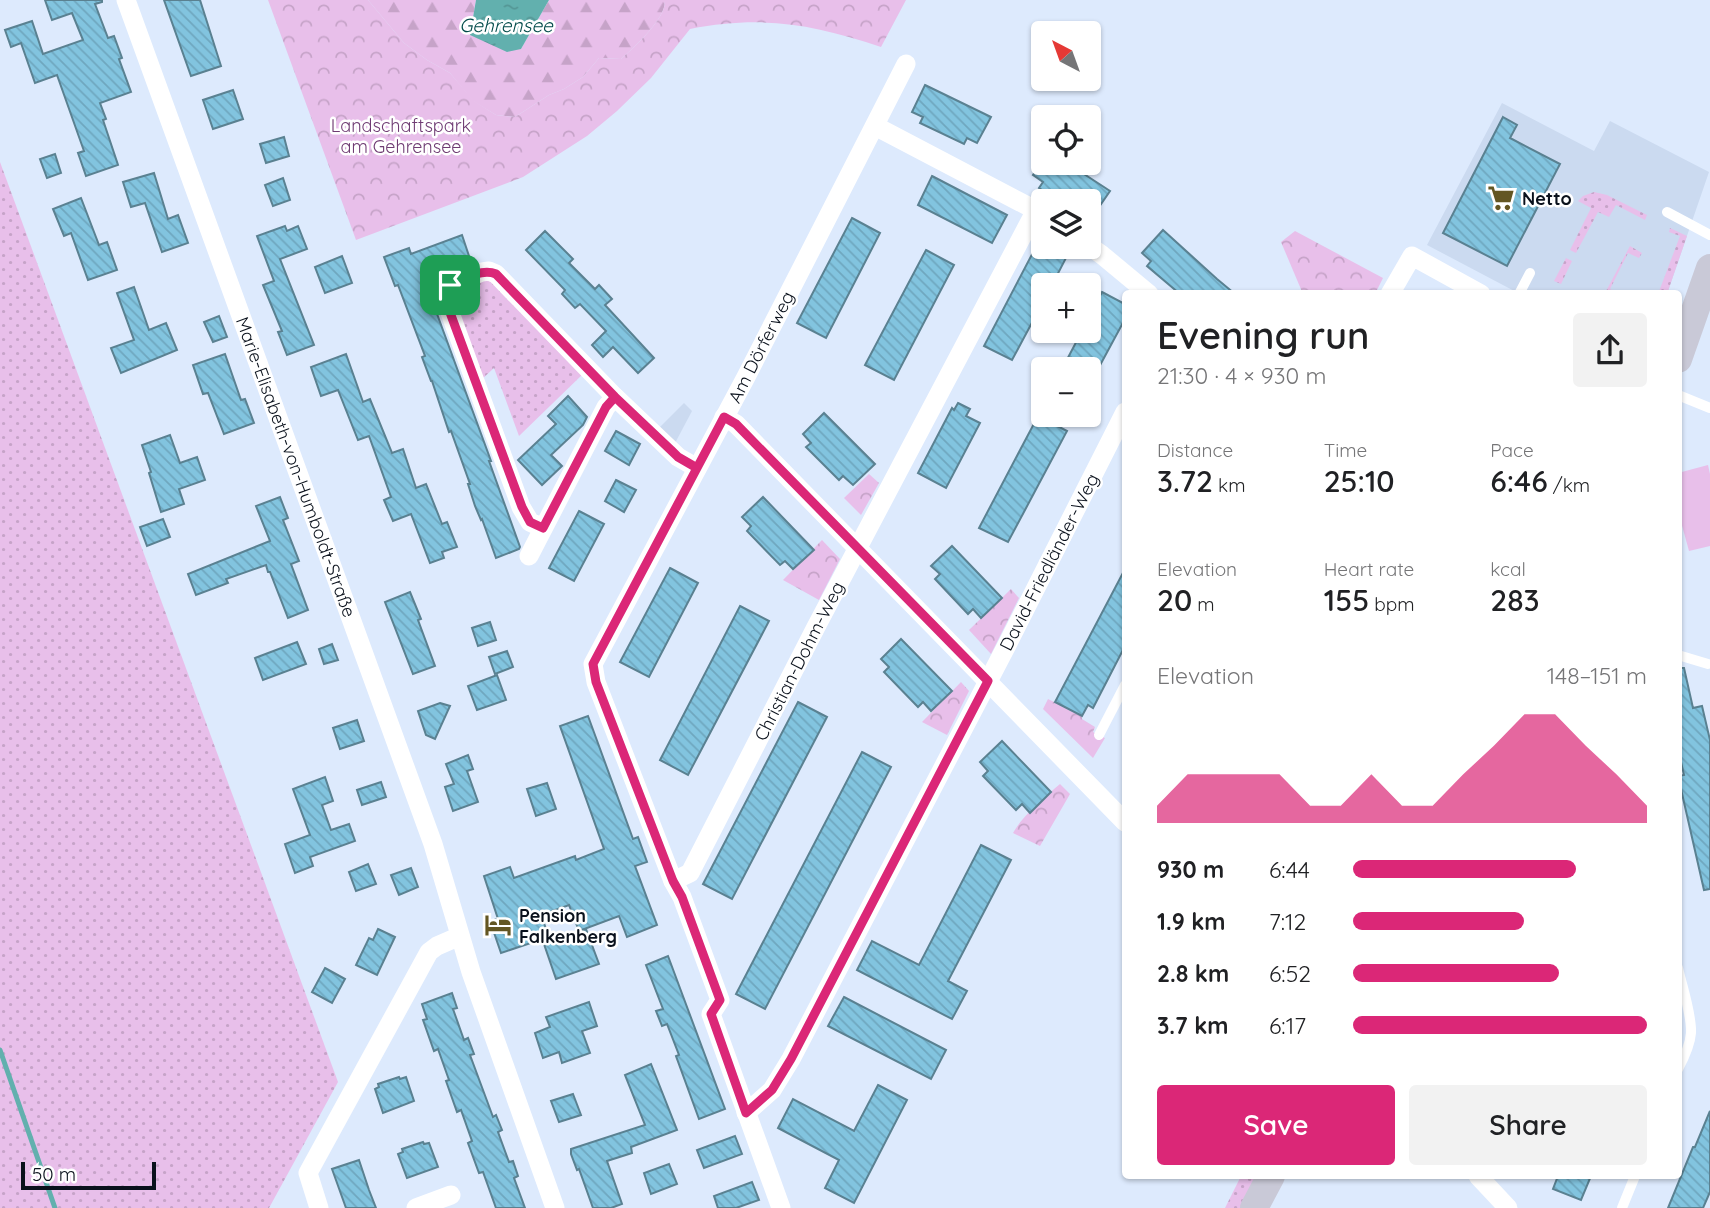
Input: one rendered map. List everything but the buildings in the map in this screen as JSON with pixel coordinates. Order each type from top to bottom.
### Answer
[{"type":"main road","points":[[1682,348],[1710,268]]},
{"type":"main road","points":[[1254,1208],[1268,1179]]},
{"type":"street","name":"Marie-Elisabeth-von-Humboldt-Straße","points":[[126,0],[433,844],[475,984],[555,1208]]},
{"type":"street","name":"Am Dörferweg","points":[[673,881],[596,682],[593,664],[906,64]]},
{"type":"street","points":[[875,126],[1031,207]]},
{"type":"street","name":"Christian-Dohm-Weg","points":[[673,881],[690,873],[857,548],[1031,229]]},
{"type":"street","points":[[1101,254],[1144,290]]},
{"type":"street","points":[[1392,290],[1412,256],[1474,290]]},
{"type":"street","points":[[543,528],[530,522],[522,507],[445,299],[445,290],[450,285],[482,272],[496,274],[615,397],[678,457],[697,468]]},
{"type":"street","points":[[529,556],[606,407],[615,397]]},
{"type":"street","points":[[724,417],[736,424],[988,681],[1122,813]]},
{"type":"street","name":"David-Friedländer-Weg","points":[[746,1113],[772,1090],[791,1059],[1122,418]]},
{"type":"street","points":[[673,881],[682,897],[720,1000],[711,1014],[781,1208]]},
{"type":"street","points":[[320,1208],[308,1173],[429,952],[460,936]]},
{"type":"street","points":[[1481,1179],[1508,1208]]},
{"type":"street","points":[[416,1208],[452,1195]]},
{"type":"lane","points":[[1667,212],[1710,234]]},
{"type":"lane","points":[[1521,290],[1530,273]]},
{"type":"lane","points":[[1682,397],[1710,408]]},
{"type":"lane","points":[[1682,656],[1708,664]]},
{"type":"lane","points":[[1099,735],[1122,691]]},
{"type":"lane","points":[[1682,985],[1691,1024],[1682,1061]]},
{"type":"lane","points":[[1622,1208],[1634,1179]]},
{"type":"shaded area","points":[[1502,103],[1594,151],[1610,121],[1709,172],[1668,290],[1512,290],[1427,245]]},
{"type":"shaded area","points":[[684,403],[692,411],[674,445],[659,428]]},
{"type":"green space","name":"Landschaftspark am Gehrensee","points":[[268,0],[368,0],[404,43],[450,73],[474,101],[496,115],[515,117],[583,77],[599,58],[621,59],[655,24],[665,0],[906,0],[881,47],[833,33],[787,24],[741,23],[690,29],[651,78],[617,111],[587,136],[523,177],[356,240]]},
{"type":"green space","points":[[368,0],[476,0],[470,35],[521,49],[549,0],[665,0],[655,24],[621,59],[599,58],[583,77],[515,117],[496,115],[473,101],[450,73],[404,43]]},
{"type":"green space","points":[[0,162],[338,1082],[269,1208],[0,1208]]},
{"type":"green space","points":[[1594,192],[1607,195],[1647,215],[1645,220],[1616,205],[1609,217],[1598,212],[1576,253],[1570,250],[1591,208],[1578,201]]},
{"type":"green space","points":[[1670,228],[1687,236],[1668,290],[1660,290],[1680,236],[1669,232]]},
{"type":"green space","points":[[1295,231],[1383,278],[1377,290],[1301,290],[1281,242]]},
{"type":"green space","points":[[1630,246],[1642,253],[1639,258],[1628,253],[1612,290],[1607,290]]},
{"type":"green space","points":[[1566,258],[1572,261],[1561,284],[1554,281]]},
{"type":"green space","points":[[491,278],[584,373],[519,436],[494,368],[481,380],[451,300],[453,292]]},
{"type":"green space","points":[[1708,465],[1710,474],[1710,546],[1689,551],[1682,526],[1682,472]]},
{"type":"green space","points":[[869,474],[879,483],[861,515],[844,498]]},
{"type":"green space","points":[[822,540],[840,559],[819,600],[783,580]]},
{"type":"green space","points":[[1011,589],[1019,598],[991,654],[969,630]]},
{"type":"green space","points":[[961,682],[969,691],[947,735],[922,722]]},
{"type":"green space","points":[[1048,699],[1082,716],[1082,719],[1095,727],[1093,732],[1105,738],[1093,758],[1043,709]]},
{"type":"green space","points":[[1060,784],[1070,794],[1040,846],[1013,833],[1028,813]]},
{"type":"green space","points":[[1240,1179],[1258,1179],[1243,1208],[1225,1208]]},
{"type":"water","name":"Gehrensee","points":[[476,0],[549,0],[521,49],[507,52],[470,35]]},
{"type":"waterway","points":[[0,1050],[55,1208]]},
{"type":"place","name":"Netto","points":[[1501,198]]},
{"type":"place","name":"Pension Falkenberg","points":[[498,925]]},
{"type":"route","points":[[450,285],[445,290],[445,299],[486,415],[530,522],[543,528],[606,407],[615,397],[671,450],[678,457],[697,468],[724,417],[736,424],[988,681],[791,1059],[772,1090],[746,1113],[711,1014],[720,1000],[596,682],[593,664],[697,468],[678,457],[615,397],[496,274],[482,272],[450,285]]}]
